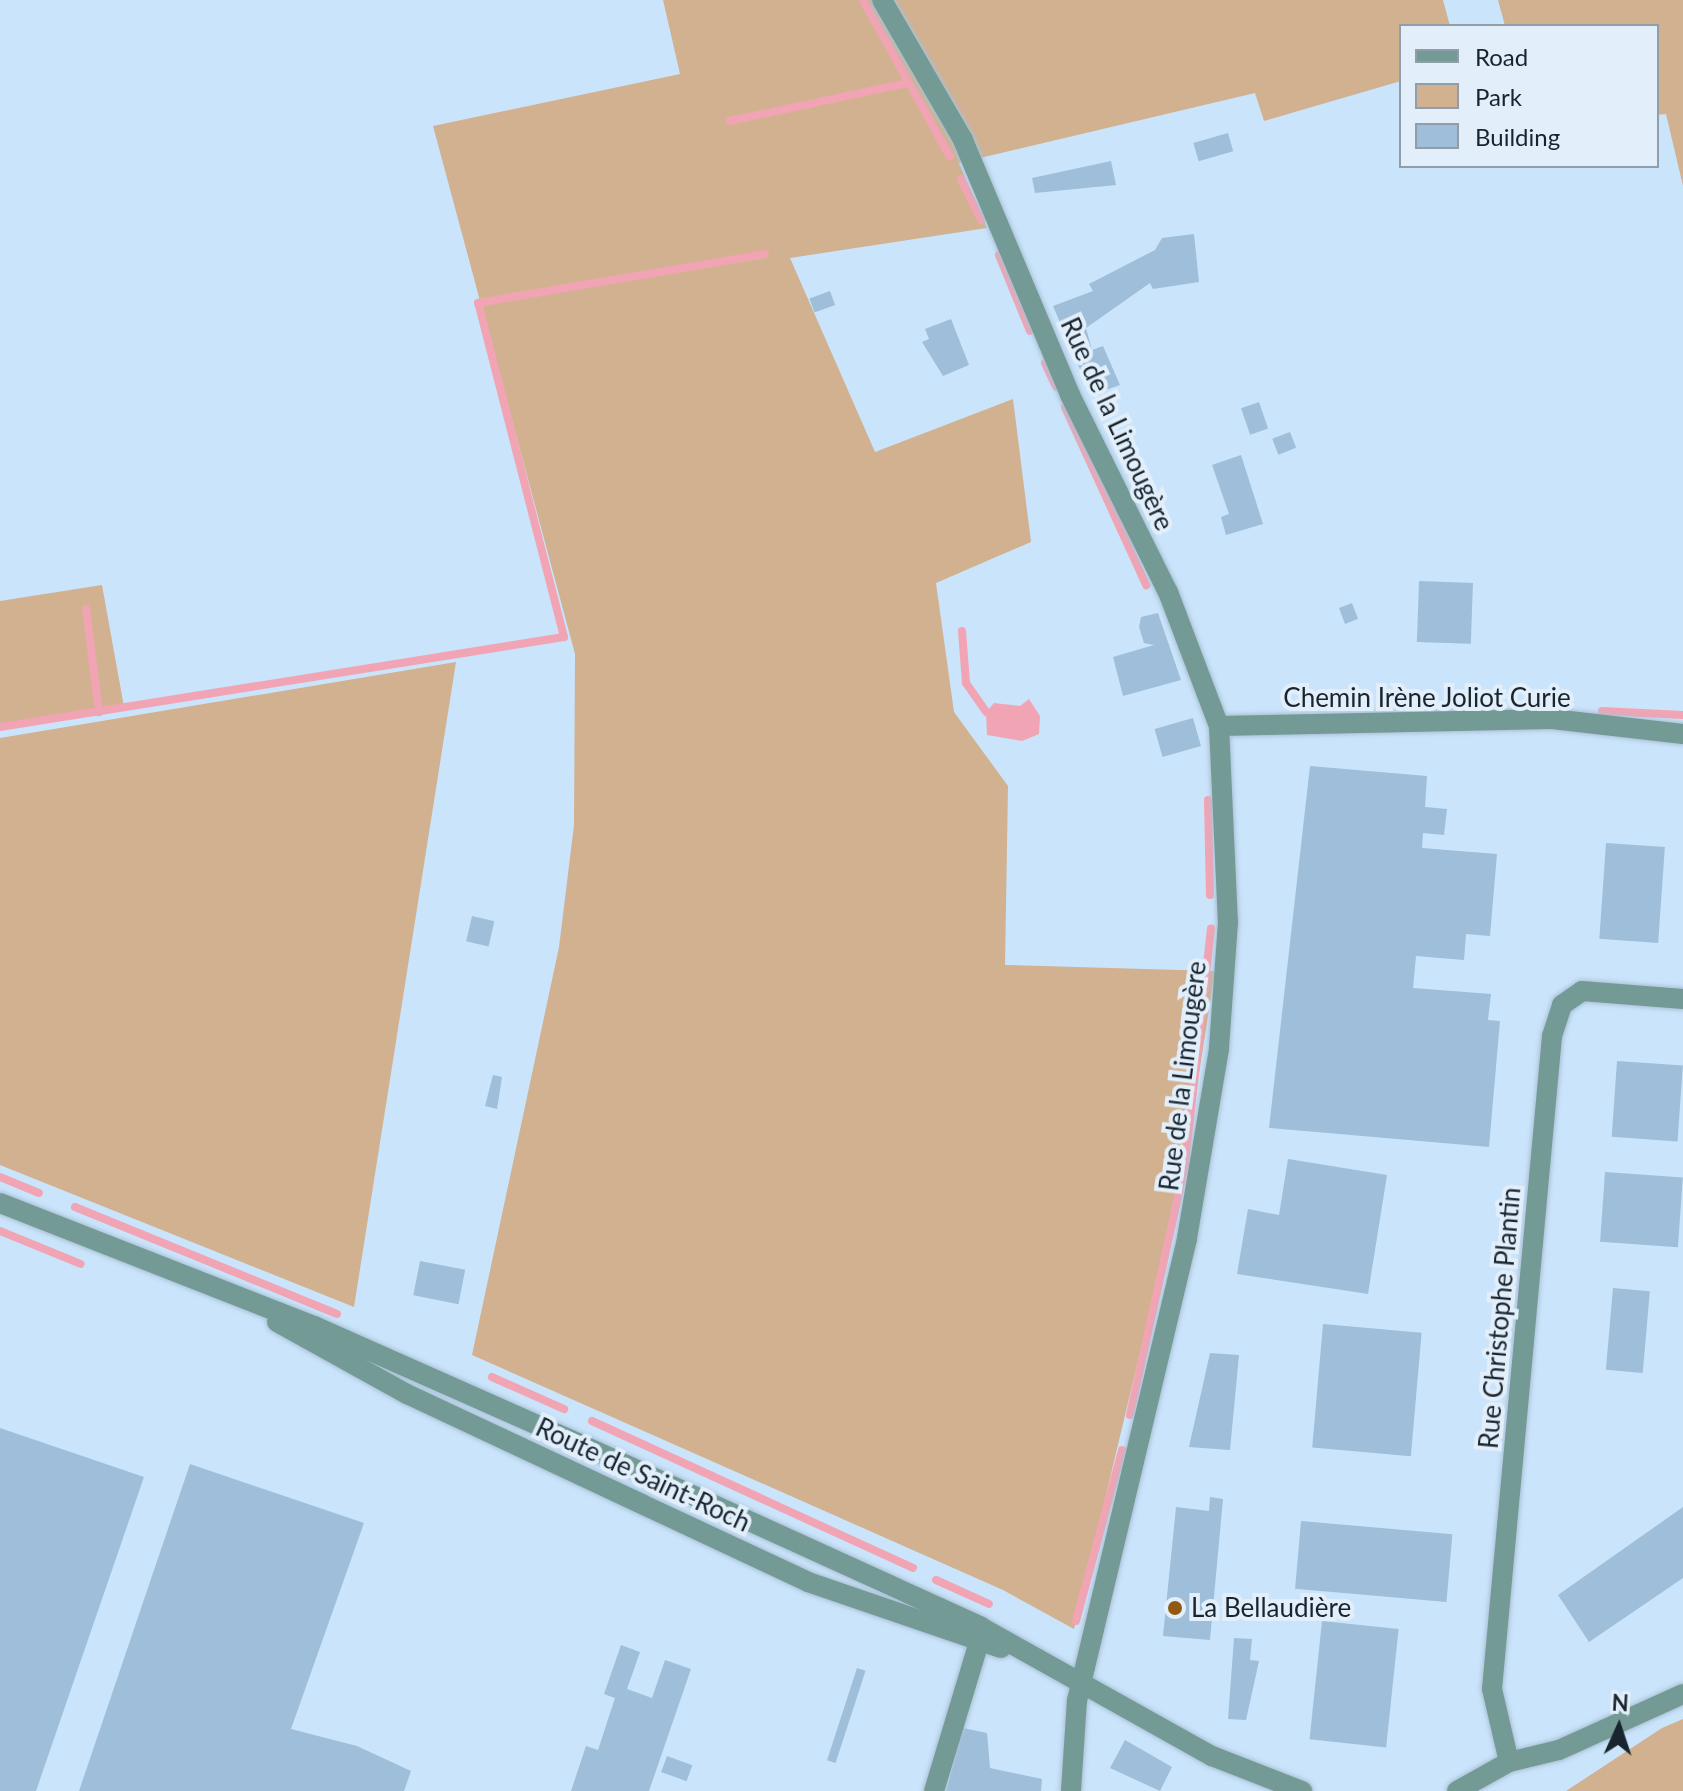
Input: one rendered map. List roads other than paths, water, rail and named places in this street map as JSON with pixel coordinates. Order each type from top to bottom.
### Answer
[{"type":"street","name":"Rue de la Limougère","points":[[882,0],[974,165],[1070,395],[1168,592],[1219,726],[1228,922],[1219,1049],[1187,1239],[1079,1689],[1071,1791]]},
{"type":"street","name":"Chemin Irène Joliot Curie","points":[[1219,726],[1552,719],[1683,734]]},
{"type":"street","name":"Rue Christophe Plantin","points":[[1509,1762],[1492,1689],[1552,1036],[1562,1005],[1582,991],[1683,999]]},
{"type":"street","name":"Route de Saint-Roch","points":[[0,1203],[264,1312],[314,1326],[621,1462],[981,1627],[1079,1689],[1271,1787],[1302,1791]]},
{"type":"street","name":"Route de Saint-Roch","points":[[264,1312],[407,1394],[808,1582],[979,1642],[1016,1651]]},
{"type":"street","points":[[934,1791],[979,1642]]},
{"type":"street","points":[[1457,1791],[1509,1762],[1559,1750],[1683,1694]]},
{"type":"waterway","points":[[863,0],[950,157]]},
{"type":"waterway","points":[[730,121],[908,83]]},
{"type":"waterway","points":[[961,179],[981,220]]},
{"type":"waterway","points":[[0,727],[564,637],[478,303],[765,254]]},
{"type":"waterway","points":[[999,255],[1030,331]]},
{"type":"waterway","points":[[1045,363],[1056,387]]},
{"type":"waterway","points":[[1065,407],[1146,585]]},
{"type":"waterway","points":[[86,609],[99,712]]},
{"type":"waterway","points":[[962,631],[966,683],[986,712]]},
{"type":"waterway","points":[[1602,711],[1683,715]]},
{"type":"waterway","points":[[1208,800],[1210,895]]},
{"type":"waterway","points":[[1130,1415],[1185,1164],[1211,928]]},
{"type":"waterway","points":[[0,1177],[39,1193]]},
{"type":"waterway","points":[[75,1207],[337,1314]]},
{"type":"waterway","points":[[0,1231],[81,1264]]},
{"type":"waterway","points":[[492,1377],[564,1409]]},
{"type":"waterway","points":[[592,1421],[913,1568]]},
{"type":"waterway","points":[[1076,1621],[1122,1450]]},
{"type":"waterway","points":[[936,1580],[989,1604]]},
{"type":"place","name":"La Bellaudière","points":[[1175,1608]]}]
